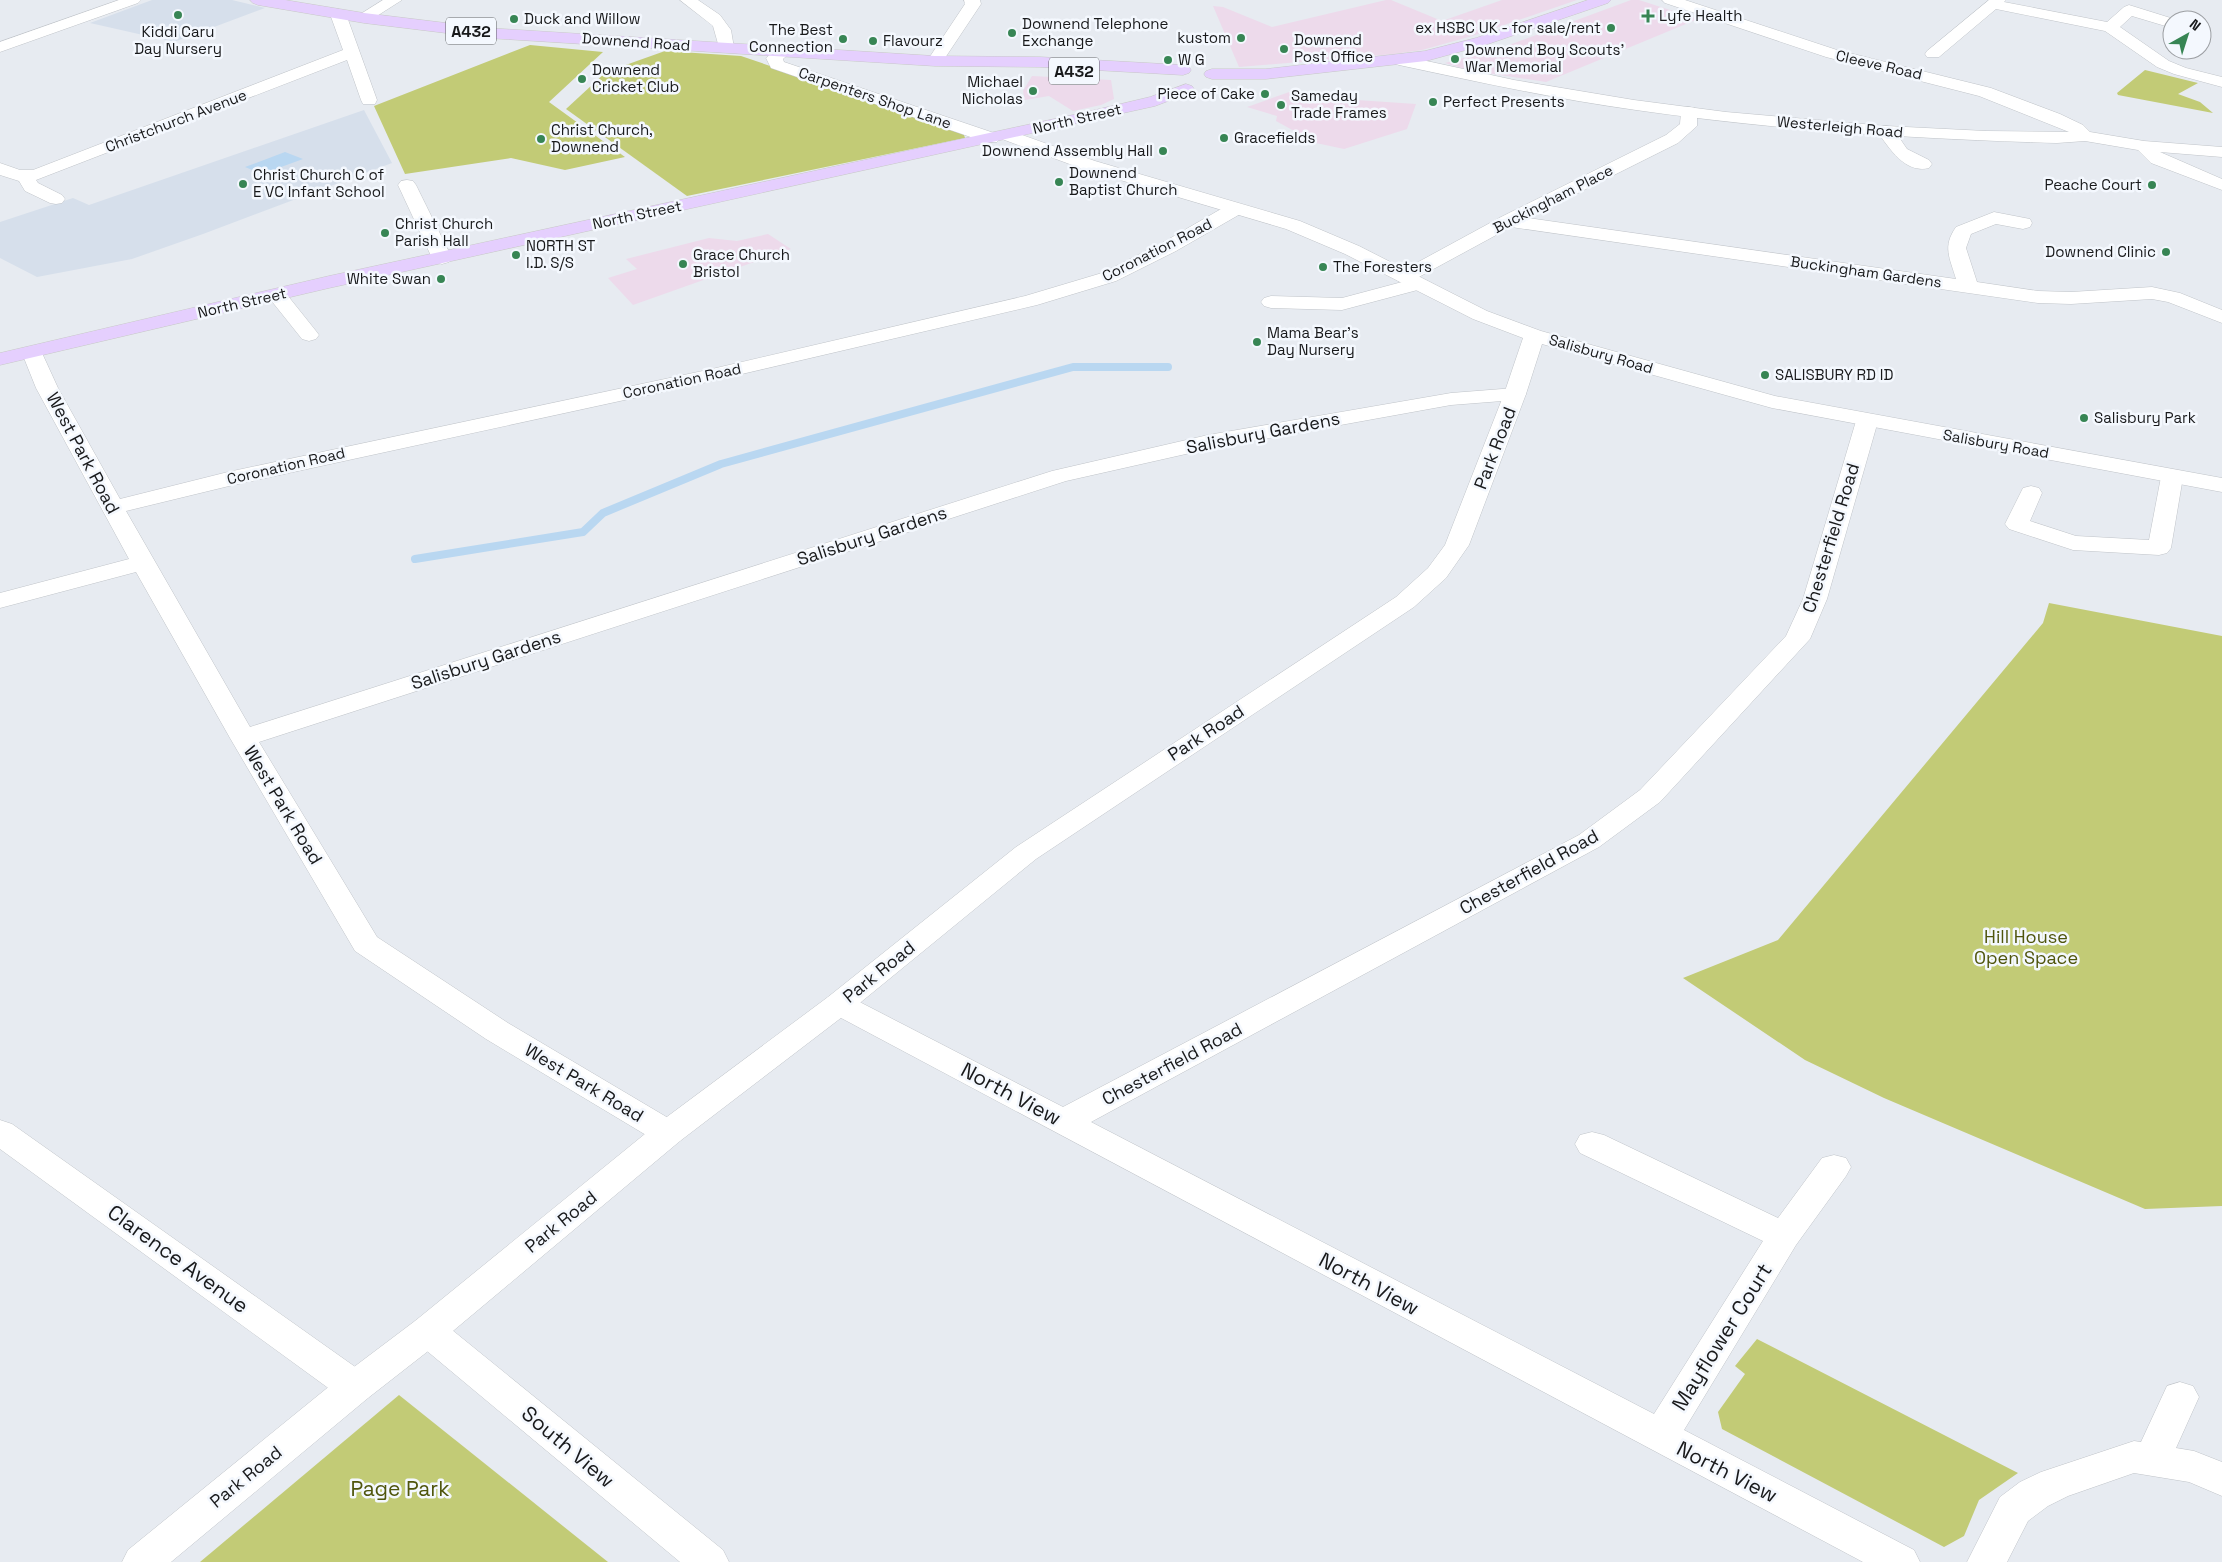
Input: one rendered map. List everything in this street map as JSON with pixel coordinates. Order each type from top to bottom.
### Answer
[{"type":"main road","name":"Downend Road","points":[[258,0],[364,18],[487,33],[986,63],[1162,78]]},
{"type":"main road","name":"A432","points":[[1213,79],[1199,70],[1183,70],[1169,73],[1162,78],[1166,84],[1186,89],[1202,88],[1213,79],[1426,56],[1482,40],[1603,0]]},
{"type":"main road","name":"Downend Road","points":[[986,63],[1049,62],[1183,70]]},
{"type":"main road","name":"North Street","points":[[0,360],[442,258],[1155,101],[1186,89]]},
{"type":"street","points":[[0,47],[133,0]]},
{"type":"street","points":[[364,18],[394,0]]},
{"type":"street","points":[[688,0],[722,25],[726,36],[726,48]]},
{"type":"street","points":[[935,61],[973,4],[972,0]]},
{"type":"street","name":"Cleeve Road","points":[[1670,0],[1832,54],[1985,92],[2062,122],[2077,129],[2085,136]]},
{"type":"street","points":[[1910,72],[1995,2],[2110,27],[2163,64],[2222,83]]},
{"type":"street","points":[[2110,27],[2129,10],[2162,20]]},
{"type":"street","points":[[338,14],[369,100]]},
{"type":"street","name":"Carpenters Shop Lane","points":[[784,51],[774,58],[778,65],[999,136]]},
{"type":"street","name":"Christchurch Avenue","points":[[25,177],[49,170],[351,53]]},
{"type":"street","name":"Westerleigh Road","points":[[1426,56],[1461,74]]},
{"type":"street","name":"Westerleigh Road","points":[[1399,60],[1461,74],[1614,102],[1689,112],[1886,131],[2030,137],[2085,136],[2144,146],[2222,152]]},
{"type":"street","points":[[2206,94],[2222,83]]},
{"type":"street","name":"Buckingham Place","points":[[1272,302],[1342,304],[1412,280],[1508,221],[1672,139],[1688,126],[1689,112]]},
{"type":"street","points":[[1886,131],[1901,154],[1923,164]]},
{"type":"street","name":"Salisbury Road","points":[[999,136],[1235,209],[1294,225],[1412,280],[1480,315],[1534,335],[1772,402],[2222,485]]},
{"type":"street","points":[[2144,146],[2157,159],[2222,185]]},
{"type":"street","points":[[0,168],[17,176],[25,177],[31,187],[56,199]]},
{"type":"street","points":[[407,186],[442,258]]},
{"type":"street","name":"Coronation Road","points":[[112,508],[316,459],[712,376],[1030,300],[1109,277],[1169,247],[1235,209]]},
{"type":"street","points":[[1968,286],[1956,248],[1963,230],[1994,218],[2022,223]]},
{"type":"street","name":"Buckingham Gardens","points":[[1508,221],[2038,297],[2063,298],[2152,293],[2173,297],[2222,317]]},
{"type":"street","points":[[277,295],[310,327]]},
{"type":"street","name":"Park Road","points":[[142,1562],[355,1387],[428,1331],[668,1133],[839,1004],[1026,853],[1405,602],[1437,573],[1457,545],[1516,394],[1534,335]]},
{"type":"street","name":"West Park Road","points":[[32,353],[48,388],[143,563],[243,738],[366,944],[497,1031],[668,1133]]},
{"type":"street","name":"Salisbury Gardens","points":[[243,738],[1060,476],[1208,442],[1324,421],[1451,399],[1516,394]]},
{"type":"street","name":"Chesterfield Road","points":[[1064,1122],[1589,841],[1650,796],[1797,639],[1815,599],[1867,420]]},
{"type":"street","points":[[2031,493],[2017,524],[2073,542],[2158,548],[2172,477]]},
{"type":"street","points":[[0,601],[143,563]]},
{"type":"street","name":"North View","points":[[839,1004],[1900,1562]]},
{"type":"street","name":"Clarence Avenue","points":[[0,1132],[355,1387]]},
{"type":"street","points":[[1592,1144],[1784,1236]]},
{"type":"street","name":"Mayflower Court","points":[[1660,1437],[1784,1236],[1834,1167]]},
{"type":"street","name":"South View","points":[[428,1331],[709,1562]]},
{"type":"street","points":[[2152,1460],[2180,1397]]},
{"type":"street","points":[[1987,1562],[2014,1509],[2034,1494],[2055,1484],[2134,1458],[2194,1466],[2222,1480]]},
{"type":"shaded area","name":"Kiddi Caru Day Nursery","points":[[152,0],[232,0],[265,8],[174,42],[90,23]]},
{"type":"shaded area","points":[[1391,0],[1442,21],[1502,0],[1577,0],[1472,36],[1422,50],[1239,67],[1213,6],[1223,7],[1272,27]]},
{"type":"shaded area","points":[[1631,0],[1639,0],[1698,19],[1546,82],[1468,70],[1445,63],[1501,48]]},
{"type":"shaded area","points":[[1032,76],[1111,80],[1114,99],[1101,105],[1073,111],[1049,96],[1025,100],[1023,91]]},
{"type":"shaded area","points":[[1295,90],[1306,95],[1416,104],[1407,129],[1344,149],[1316,143],[1276,121],[1277,116],[1247,107]]},
{"type":"shaded area","name":"Christ Church C of E VC Infant School","points":[[364,110],[392,163],[132,259],[37,277],[0,258],[0,222],[73,198],[89,205]]},
{"type":"shaded area","points":[[768,234],[791,249],[633,305],[608,278],[637,269],[626,259],[709,238],[737,241]]},
{"type":"green space","points":[[530,45],[603,52],[549,102],[625,157],[565,170],[511,158],[405,174],[374,106]]},
{"type":"green space","points":[[665,51],[741,56],[963,132],[965,138],[687,196],[566,109],[606,72]]},
{"type":"green space","points":[[2145,70],[2198,83],[2178,94],[2200,102],[2213,113],[2118,95],[2117,93]]},
{"type":"green space","name":"Hill House Open Space","points":[[2049,603],[2222,636],[2222,1206],[2145,1209],[1884,1098],[1805,1060],[1683,978],[1778,940],[2043,623]]},
{"type":"green space","points":[[1757,1339],[2018,1473],[1979,1500],[1964,1536],[1944,1547],[1722,1429],[1718,1412],[1745,1374],[1735,1366]]},
{"type":"green space","name":"Page Park","points":[[399,1395],[608,1562],[200,1562]]},
{"type":"water","points":[[285,152],[303,159],[262,174],[245,167]]},
{"type":"waterway","points":[[415,559],[583,532],[603,513],[721,464],[1073,367],[1168,367]]},
{"type":"place","name":"Kiddi Caru Day Nursery","points":[[178,15]]},
{"type":"place","name":"Lyfe Health","points":[[1648,16]]},
{"type":"place","name":"Duck and Willow","points":[[514,19]]},
{"type":"place","name":"ex HSBC UK - for sale/rent","points":[[1611,28]]},
{"type":"place","name":"Downend Telephone Exchange","points":[[1012,33]]},
{"type":"place","name":"kustom","points":[[1241,38]]},
{"type":"place","name":"The Best Connection","points":[[843,39]]},
{"type":"place","name":"Flavourz","points":[[873,41]]},
{"type":"place","name":"Downend Post Office","points":[[1284,49]]},
{"type":"place","name":"Downend Boy Scouts' War Memorial","points":[[1455,59]]},
{"type":"place","name":"W G","points":[[1168,60]]},
{"type":"place","name":"Downend Cricket Club","points":[[582,79]]},
{"type":"place","name":"Michael Nicholas","points":[[1033,91]]},
{"type":"place","name":"Piece of Cake","points":[[1265,94]]},
{"type":"place","name":"Perfect Presents","points":[[1433,102]]},
{"type":"place","name":"Sameday Trade Frames","points":[[1281,105]]},
{"type":"place","name":"Gracefields","points":[[1224,138]]},
{"type":"place","name":"Christ Church, Downend","points":[[541,139]]},
{"type":"place","name":"Downend Assembly Hall","points":[[1163,151]]},
{"type":"place","name":"Downend Baptist Church","points":[[1059,182]]},
{"type":"place","name":"Christ Church C of E VC Infant School","points":[[243,184]]},
{"type":"place","name":"Peache Court","points":[[2152,185]]},
{"type":"place","name":"Christ Church Parish Hall","points":[[385,233]]},
{"type":"place","name":"Downend Clinic","points":[[2166,252]]},
{"type":"place","name":"NORTH ST I.D. S/S","points":[[516,255]]},
{"type":"place","name":"Grace Church Bristol","points":[[683,264]]},
{"type":"place","name":"The Foresters","points":[[1323,267]]},
{"type":"place","name":"White Swan","points":[[441,279]]},
{"type":"place","name":"Mama Bear's Day Nursery","points":[[1257,342]]},
{"type":"place","name":"SALISBURY RD ID","points":[[1765,375]]},
{"type":"place","name":"Salisbury Park","points":[[2084,418]]}]
